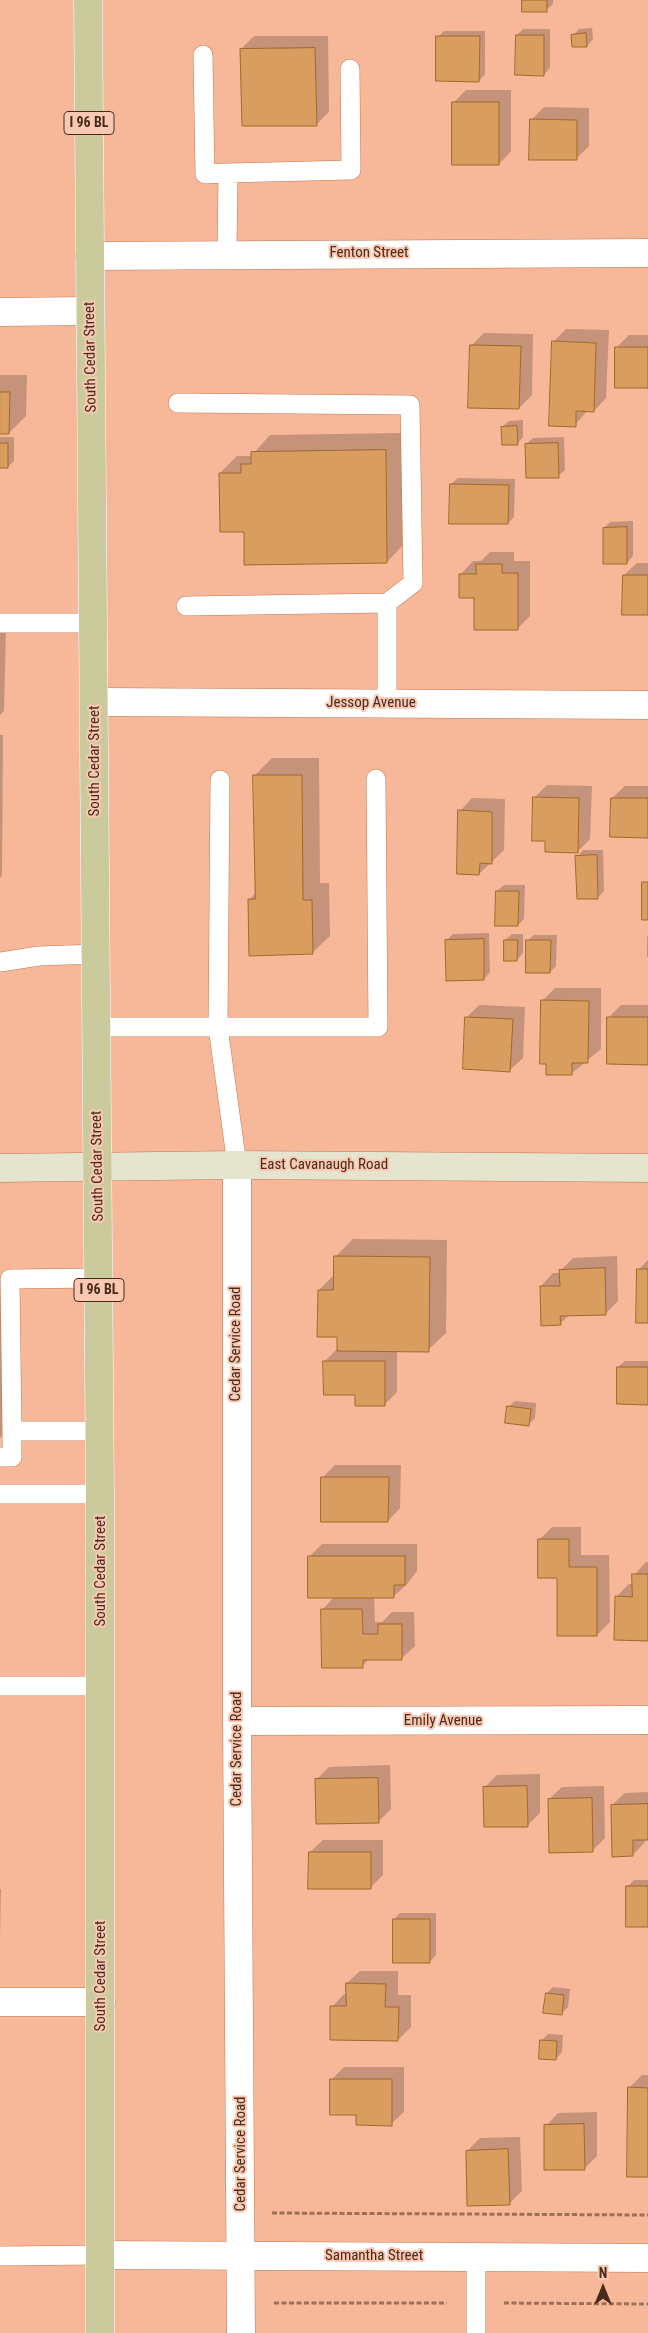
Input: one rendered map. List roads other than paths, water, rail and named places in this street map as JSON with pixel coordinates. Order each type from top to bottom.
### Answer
[{"type":"main road","name":"South Cedar Street","points":[[88,0],[100,1431],[100,2333]]},
{"type":"street","name":"Fenton Street","points":[[90,256],[648,252]]},
{"type":"street","points":[[0,312],[90,311]]},
{"type":"street","name":"Jessop Avenue","points":[[94,702],[648,705]]},
{"type":"street","name":"East Cavanaugh Road","points":[[0,1168],[237,1165],[648,1168]]},
{"type":"street","name":"Cedar Service Road","points":[[237,1165],[237,1721],[241,2333]]},
{"type":"street","name":"Emily Avenue","points":[[237,1721],[648,1720]]},
{"type":"street","points":[[0,2002],[101,2002]]},
{"type":"street","name":"Samantha Street","points":[[100,2255],[648,2258]]},
{"type":"lane","points":[[204,55],[205,174],[351,170],[350,69]]},
{"type":"lane","points":[[227,254],[228,173]]},
{"type":"lane","points":[[178,403],[410,405],[413,583],[387,603],[186,606]]},
{"type":"lane","points":[[387,603],[387,704]]},
{"type":"lane","points":[[0,623],[94,623]]},
{"type":"lane","points":[[96,1027],[378,1027],[376,779]]},
{"type":"lane","points":[[220,780],[218,1027],[237,1165]]},
{"type":"lane","points":[[0,962],[39,956],[96,954]]},
{"type":"lane","points":[[0,1457],[12,1457],[5,1272],[99,1278]]},
{"type":"lane","points":[[12,1431],[100,1431]]},
{"type":"lane","points":[[0,1494],[100,1494]]},
{"type":"lane","points":[[0,1686],[101,1686]]},
{"type":"lane","points":[[0,2256],[100,2255]]},
{"type":"lane","points":[[476,2257],[476,2333]]}]
